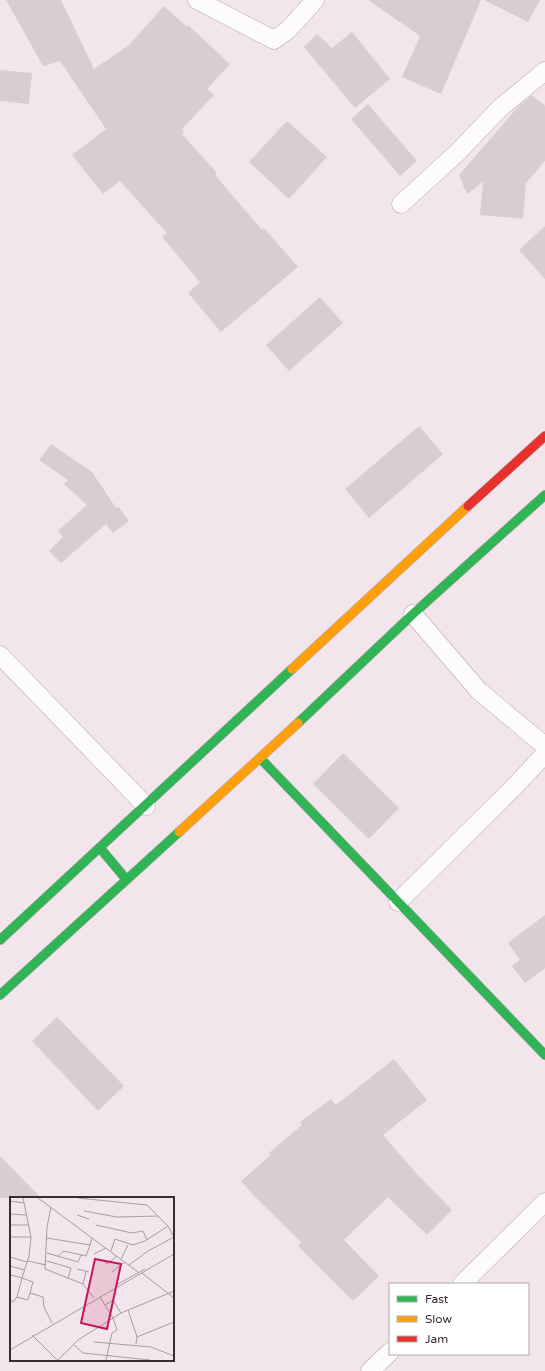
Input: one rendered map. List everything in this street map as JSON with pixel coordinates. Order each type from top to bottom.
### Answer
[{"type":"main road","points":[[0,940],[422,548],[545,436]]},
{"type":"main road","points":[[0,995],[260,758],[413,614],[545,495]]},
{"type":"main road","points":[[260,758],[545,1055]]},
{"type":"main road","points":[[100,848],[126,879]]},
{"type":"street","points":[[197,0],[274,40],[288,30],[315,0]]},
{"type":"street","points":[[401,204],[457,153],[500,108],[545,72]]},
{"type":"street","points":[[413,614],[479,691],[545,746]]},
{"type":"street","points":[[0,655],[146,806]]},
{"type":"street","points":[[398,902],[514,787],[545,754]]},
{"type":"street","points":[[463,1283],[545,1202]]},
{"type":"street","points":[[370,1371],[389,1353]]},
{"type":"building","points":[[6,0],[61,0],[94,69],[129,45],[164,6],[187,27],[188,25],[230,64],[207,89],[214,95],[182,129],[184,132],[182,134],[217,173],[215,175],[262,230],[264,228],[298,267],[221,332],[188,293],[200,282],[162,237],[167,233],[120,181],[103,194],[72,155],[106,129],[60,61],[43,66]]},
{"type":"building","points":[[368,0],[481,0],[441,94],[402,77],[420,36]]},
{"type":"building","points":[[484,0],[540,0],[528,22]]},
{"type":"building","points":[[352,32],[390,79],[355,108],[304,47],[317,34],[332,48]]},
{"type":"building","points":[[0,70],[32,73],[29,104],[0,101]]},
{"type":"building","points":[[532,95],[545,106],[545,161],[526,183],[523,219],[480,215],[483,182],[467,194],[459,175],[518,107]]},
{"type":"building","points":[[368,104],[417,161],[400,176],[351,119]]},
{"type":"building","points":[[287,121],[327,157],[289,199],[249,162]]},
{"type":"building","points":[[545,226],[545,279],[519,250]]},
{"type":"building","points":[[320,297],[343,323],[289,371],[266,345]]},
{"type":"building","points":[[419,426],[443,454],[369,518],[345,489]]},
{"type":"building","points":[[51,444],[92,472],[116,508],[119,507],[129,521],[113,533],[106,524],[61,563],[49,551],[63,537],[58,531],[87,505],[64,484],[68,480],[39,460]]},
{"type":"building","points":[[343,753],[399,808],[369,839],[313,784]]},
{"type":"building","points":[[545,915],[545,968],[525,983],[512,966],[520,960],[508,943]]},
{"type":"building","points":[[57,1017],[124,1086],[98,1111],[32,1041]]},
{"type":"building","points":[[394,1059],[427,1100],[383,1135],[417,1174],[452,1210],[427,1235],[388,1197],[344,1240],[379,1276],[353,1301],[298,1246],[301,1242],[254,1196],[241,1181],[271,1155],[269,1153],[302,1125],[300,1122],[331,1099],[336,1105]]},
{"type":"building","points":[[0,1156],[40,1197],[0,1198]]},
{"type":"traffic: fast","points":[[298,723],[413,614],[545,495]]},
{"type":"traffic: fast","points":[[0,940],[292,669]]},
{"type":"traffic: fast","points":[[260,758],[545,1055]]},
{"type":"traffic: fast","points":[[0,995],[179,832]]},
{"type":"traffic: fast","points":[[100,848],[126,879]]},
{"type":"traffic: slow","points":[[292,669],[468,506]]},
{"type":"traffic: slow","points":[[179,832],[298,723]]},
{"type":"traffic: jam","points":[[468,506],[545,436]]}]
